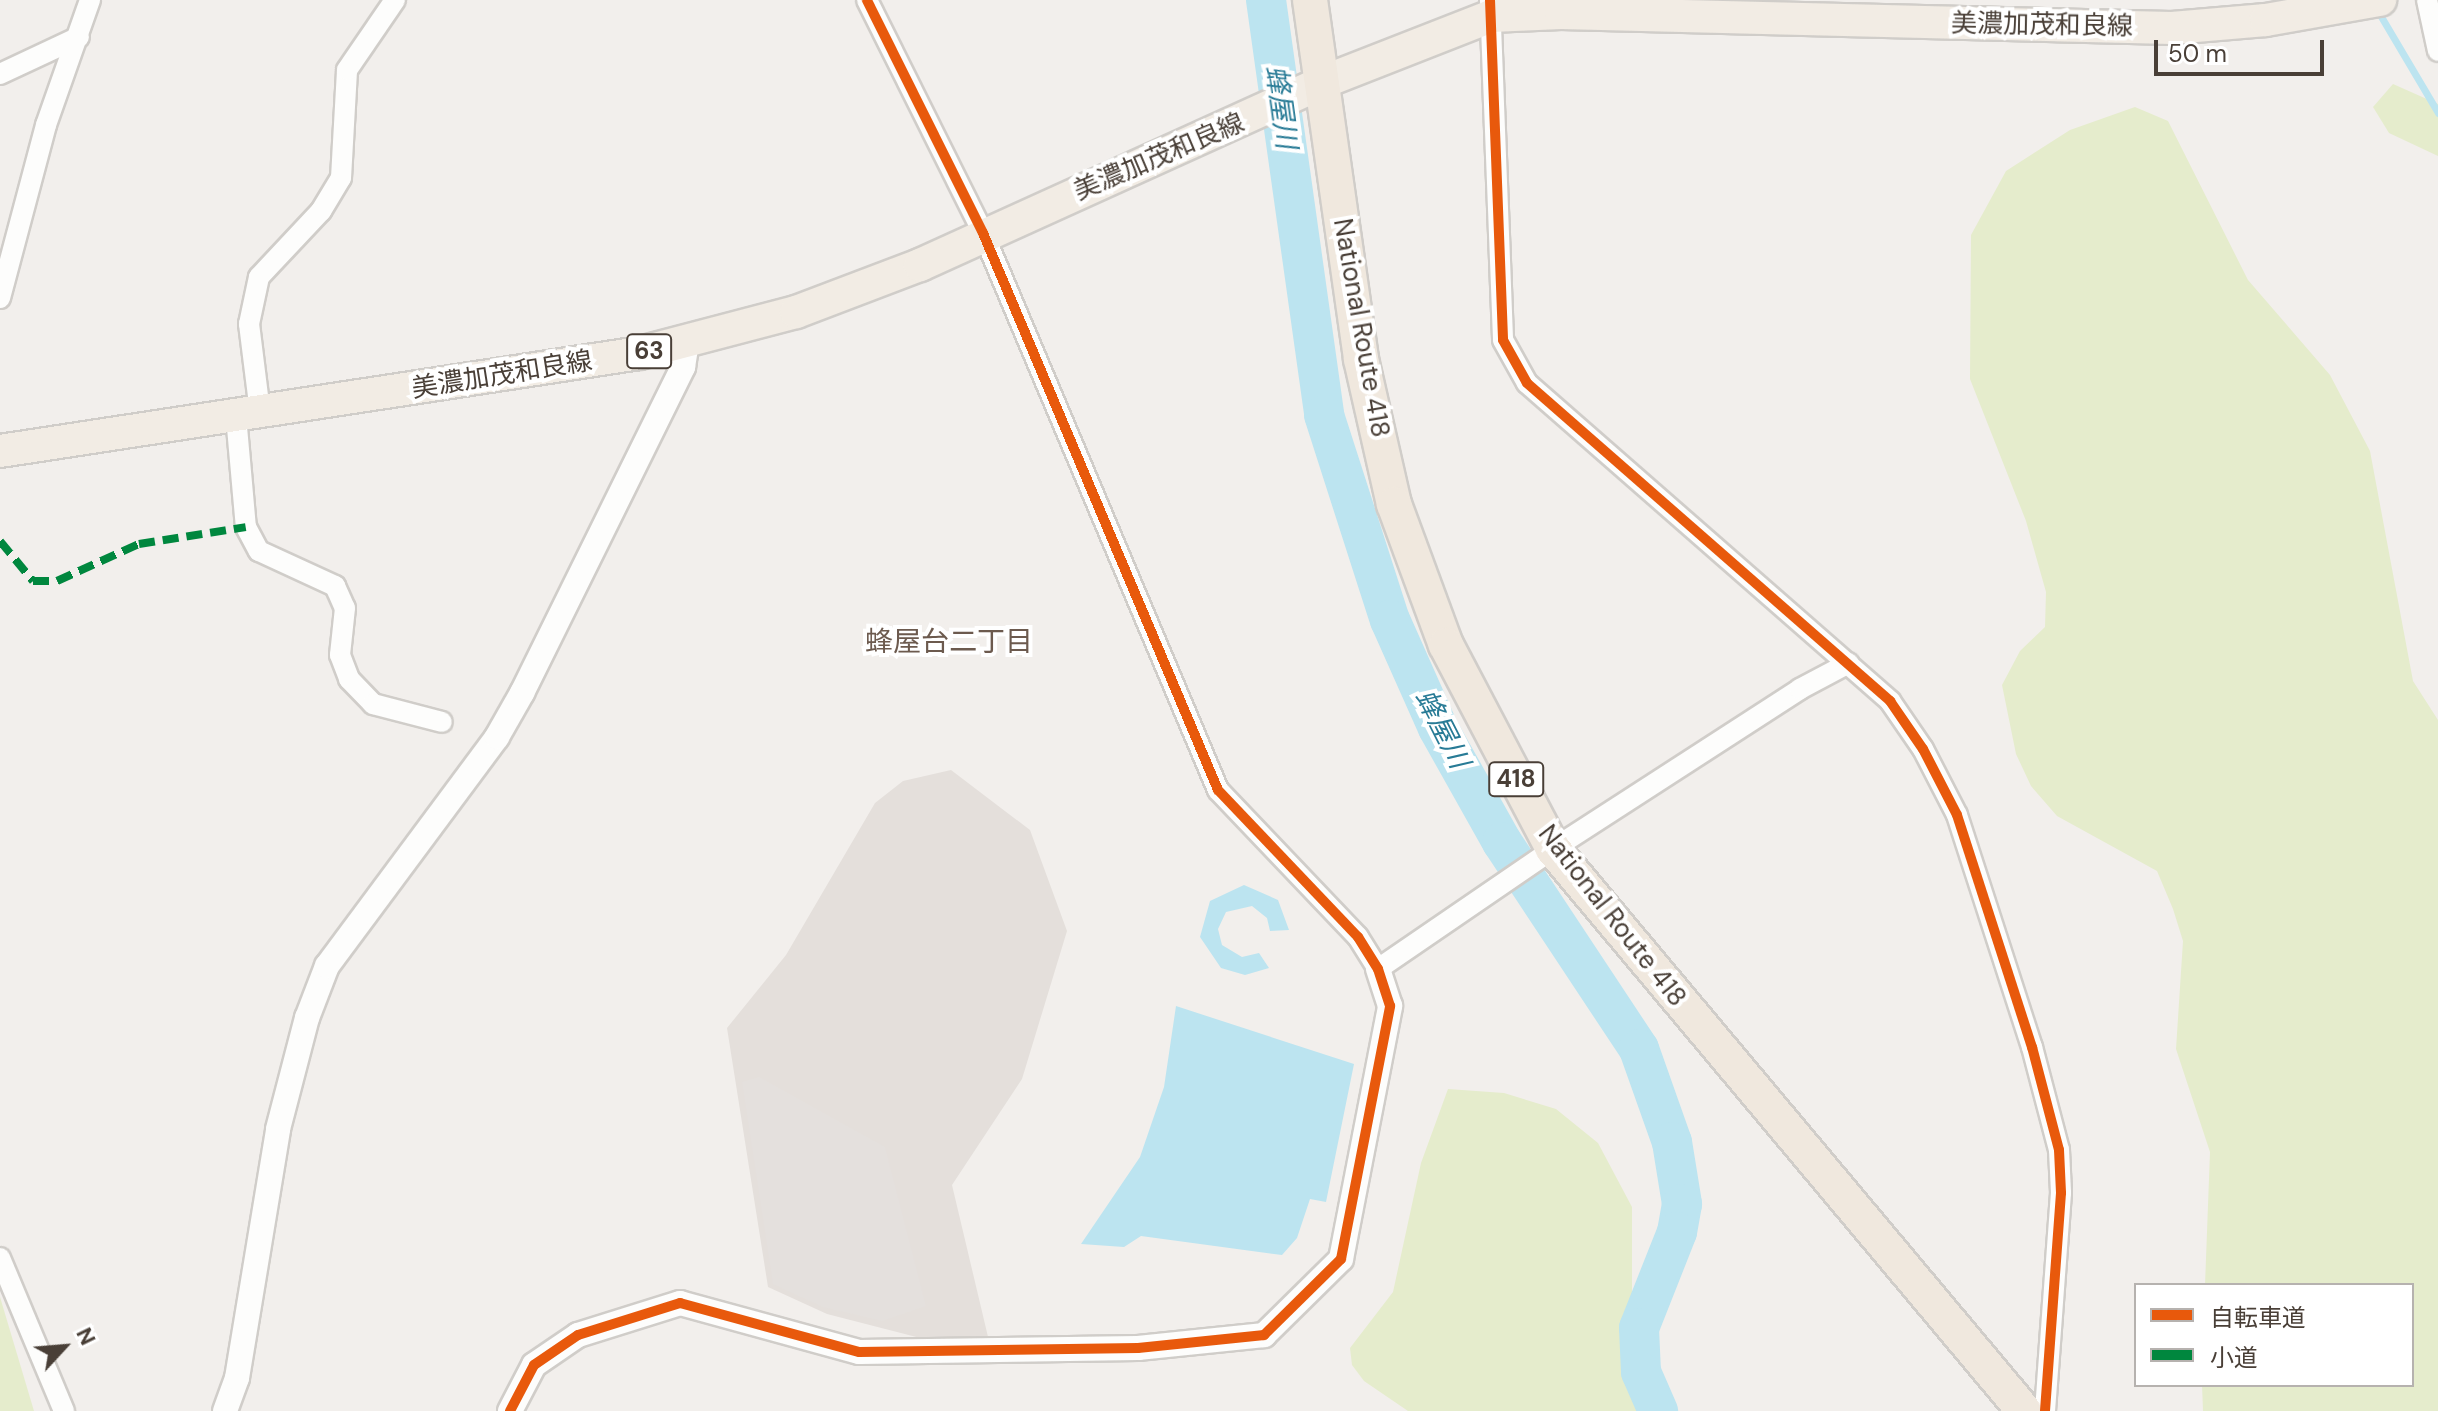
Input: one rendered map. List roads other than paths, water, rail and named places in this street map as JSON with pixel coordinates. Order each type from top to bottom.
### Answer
[{"type":"highway","name":"National Route 418","points":[[1310,0],[1361,359],[1394,504],[1446,645],[1553,849],[2024,1411]]},
{"type":"main road","name":"美濃加茂和良線","points":[[0,451],[248,414],[687,341],[796,312],[920,265],[983,233],[1260,113],[1491,8],[1561,13],[2172,28],[2368,2]]},
{"type":"street","points":[[0,298],[46,125],[90,0]]},
{"type":"street","points":[[395,0],[347,70],[341,178],[321,211],[259,277],[249,324],[246,527],[259,551],[335,586],[345,608],[340,655],[349,679],[373,704],[442,722]]},
{"type":"street","points":[[510,1411],[534,1365],[578,1335],[680,1303],[859,1352],[1138,1348],[1264,1335],[1341,1259],[1390,1006],[1378,969],[1358,937],[1218,790],[983,233],[867,0]]},
{"type":"street","points":[[2427,0],[2438,51]]},
{"type":"street","points":[[1491,8],[1503,340],[1527,383],[1890,701],[1923,749],[1957,815],[2032,1047],[2059,1150],[2061,1193],[2045,1411]]},
{"type":"street","points":[[0,74],[79,37]]},
{"type":"street","points":[[225,1411],[237,1378],[278,1129],[307,1018],[327,966],[503,726],[558,628],[683,367],[687,341]]},
{"type":"street","points":[[1378,969],[1553,849],[1800,689],[1849,663]]},
{"type":"street","points":[[0,1258],[64,1411]]},
{"type":"water","points":[[1244,885],[1278,900],[1289,930],[1270,931],[1267,918],[1252,906],[1226,912],[1218,929],[1222,945],[1242,957],[1259,953],[1269,968],[1245,975],[1221,968],[1200,937],[1210,901]]},
{"type":"water","points":[[1176,1006],[1354,1064],[1326,1202],[1310,1199],[1297,1238],[1282,1255],[1141,1236],[1124,1247],[1081,1244],[1140,1157],[1164,1087]]},
{"type":"waterway","name":"蜂屋川","points":[[1266,0],[1324,415],[1390,620],[1438,728],[1502,842],[1639,1049],[1672,1142],[1682,1204],[1677,1232],[1639,1328],[1641,1372],[1658,1411]]},
{"type":"waterway","points":[[2376,8],[2438,113]]},
{"type":"district","name":"蜂屋台二丁目","points":[[949,642]]}]
